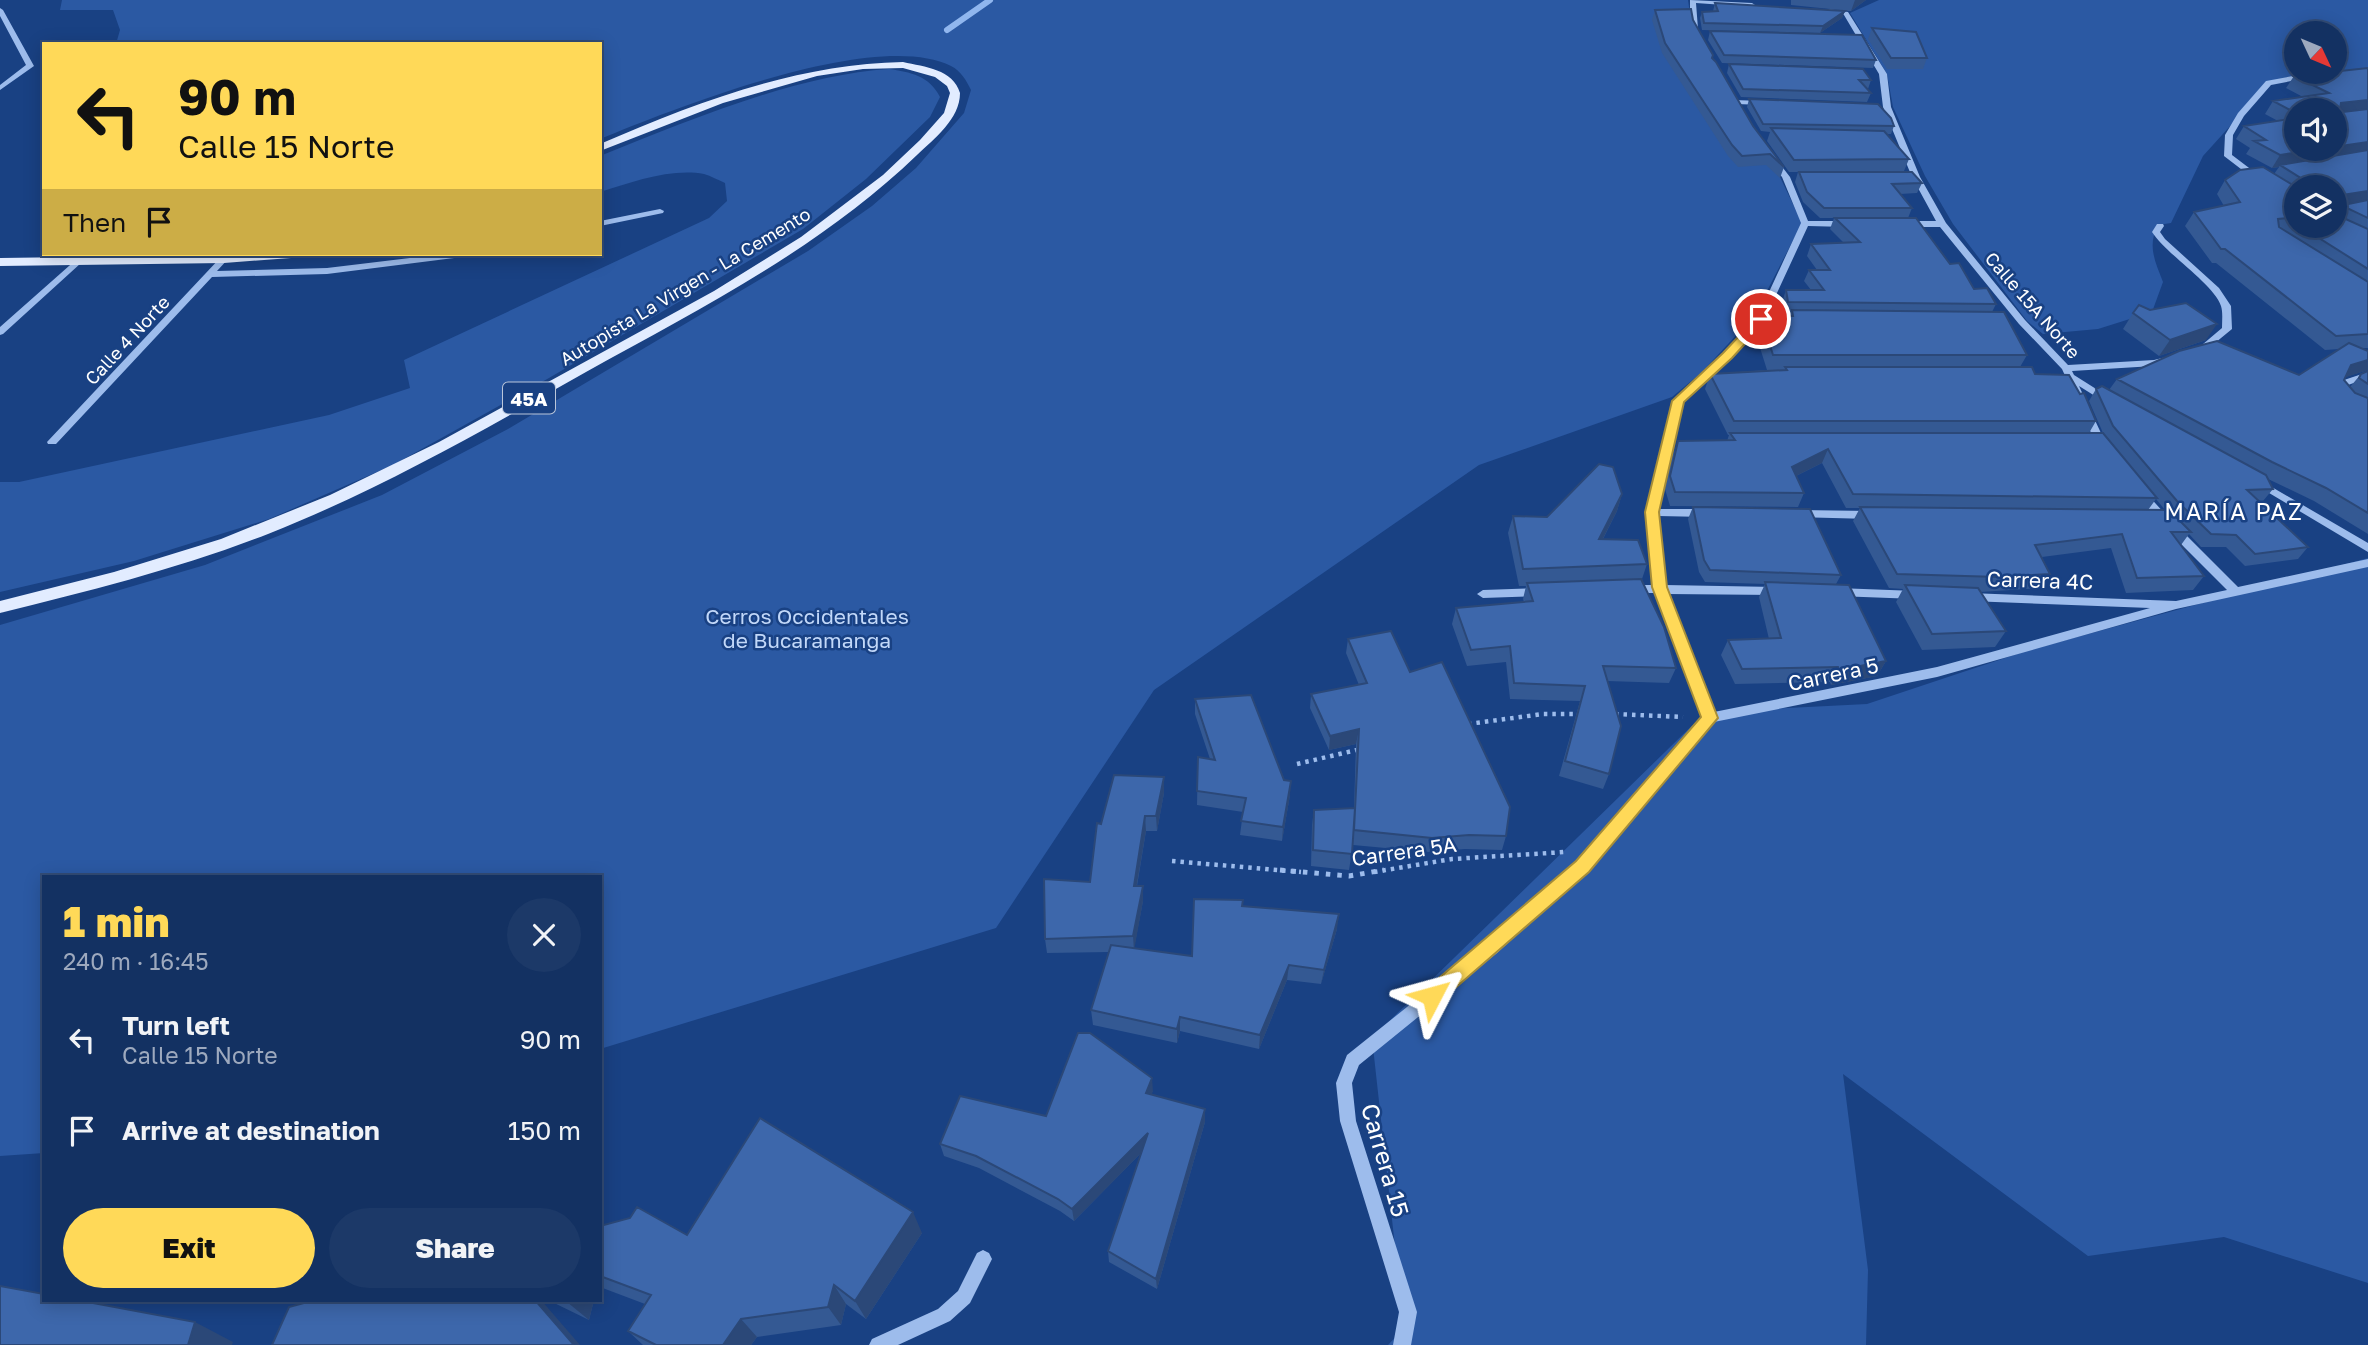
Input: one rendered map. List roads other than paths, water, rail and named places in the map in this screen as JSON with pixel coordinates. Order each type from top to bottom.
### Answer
[{"type":"main road","name":"Autopista La Virgen - La Cemento","points":[[0,607],[126,574],[210,548],[297,516],[445,445],[644,335],[817,231],[881,182],[914,152],[952,109],[956,96],[952,84],[927,69],[882,63],[849,66],[796,78],[736,97],[602,147]]},
{"type":"main road","points":[[0,262],[264,256]]},
{"type":"street","points":[[1703,46],[1693,20],[1693,1],[1757,6]]},
{"type":"street","points":[[0,10],[30,66],[0,88]]},
{"type":"street","name":"Calle 15A Norte","points":[[1821,10],[1846,13],[1863,39],[1883,74],[1887,107],[1916,177],[1942,224],[2021,323],[2069,372],[2098,441],[2114,460]]},
{"type":"street","points":[[0,32],[10,29]]},
{"type":"street","points":[[1698,35],[1712,36]]},
{"type":"street","points":[[1850,39],[1863,39]]},
{"type":"street","points":[[1870,73],[1883,74]]},
{"type":"street","points":[[2261,177],[2228,156],[2229,135],[2241,115],[2269,83],[2284,80]]},
{"type":"street","points":[[1729,90],[1743,113]]},
{"type":"street","points":[[1736,102],[1777,103]]},
{"type":"street","points":[[1874,106],[1887,107]]},
{"type":"street","points":[[2229,135],[2242,133]]},
{"type":"street","points":[[1888,139],[1900,139]]},
{"type":"street","points":[[1710,718],[1659,587],[1652,512],[1678,401],[1707,376],[1761,319],[1805,223],[1786,177],[1763,146]]},
{"type":"street","points":[[1786,177],[1799,177]]},
{"type":"street","points":[[1903,177],[1916,177]]},
{"type":"street","points":[[602,224],[660,211]]},
{"type":"street","points":[[1805,223],[1860,224]]},
{"type":"street","points":[[1887,224],[1942,224]]},
{"type":"street","points":[[2160,226],[2156,232],[2162,241],[2216,290],[2226,306],[2227,329],[2205,349],[2192,352]]},
{"type":"street","points":[[211,274],[327,271],[452,256]]},
{"type":"street","name":"Calle 4 Norte","points":[[52,442],[224,259]]},
{"type":"street","points":[[0,332],[78,261]]},
{"type":"street","points":[[1761,319],[1775,320]]},
{"type":"street","points":[[2008,322],[2021,323]]},
{"type":"street","points":[[2058,376],[2069,372],[2154,363],[2179,356]]},
{"type":"street","points":[[2069,372],[2113,403]]},
{"type":"street","points":[[2368,374],[2344,383],[2340,392],[2349,402],[2368,411]]},
{"type":"street","points":[[1707,376],[1720,376]]},
{"type":"street","points":[[1667,441],[1681,441]]},
{"type":"street","points":[[2084,441],[2098,441]]},
{"type":"street","points":[[2245,475],[2368,548]]},
{"type":"street","points":[[2138,489],[2162,518],[2237,593]]},
{"type":"street","points":[[1652,512],[1721,513]]},
{"type":"street","points":[[1790,514],[1886,515]]},
{"type":"street","points":[[2148,518],[2162,518]]},
{"type":"street","name":"Carrera 5","points":[[1710,718],[1937,672],[2176,605],[2368,563]]},
{"type":"street","points":[[1618,589],[1659,587],[1793,591]]},
{"type":"street","points":[[1483,594],[1551,592]]},
{"type":"street","points":[[1819,592],[1928,595]]},
{"type":"street","name":"Carrera 4C","points":[[1955,596],[2176,605]]},
{"type":"street","name":"Carrera 15","points":[[1402,1345],[1408,1312],[1348,1121],[1344,1083],[1353,1060],[1492,947],[1599,850],[1710,718]]},
{"type":"street","points":[[878,1345],[944,1315],[964,1297],[983,1259]]},
{"type":"waterway","points":[[947,30],[990,0]]},
{"type":"district","name":"MARÍA PAZ","points":[[2234,511]]},
{"type":"park label","name":"Cerros Occidentales de Bucaramanga","points":[[807,628]]}]
